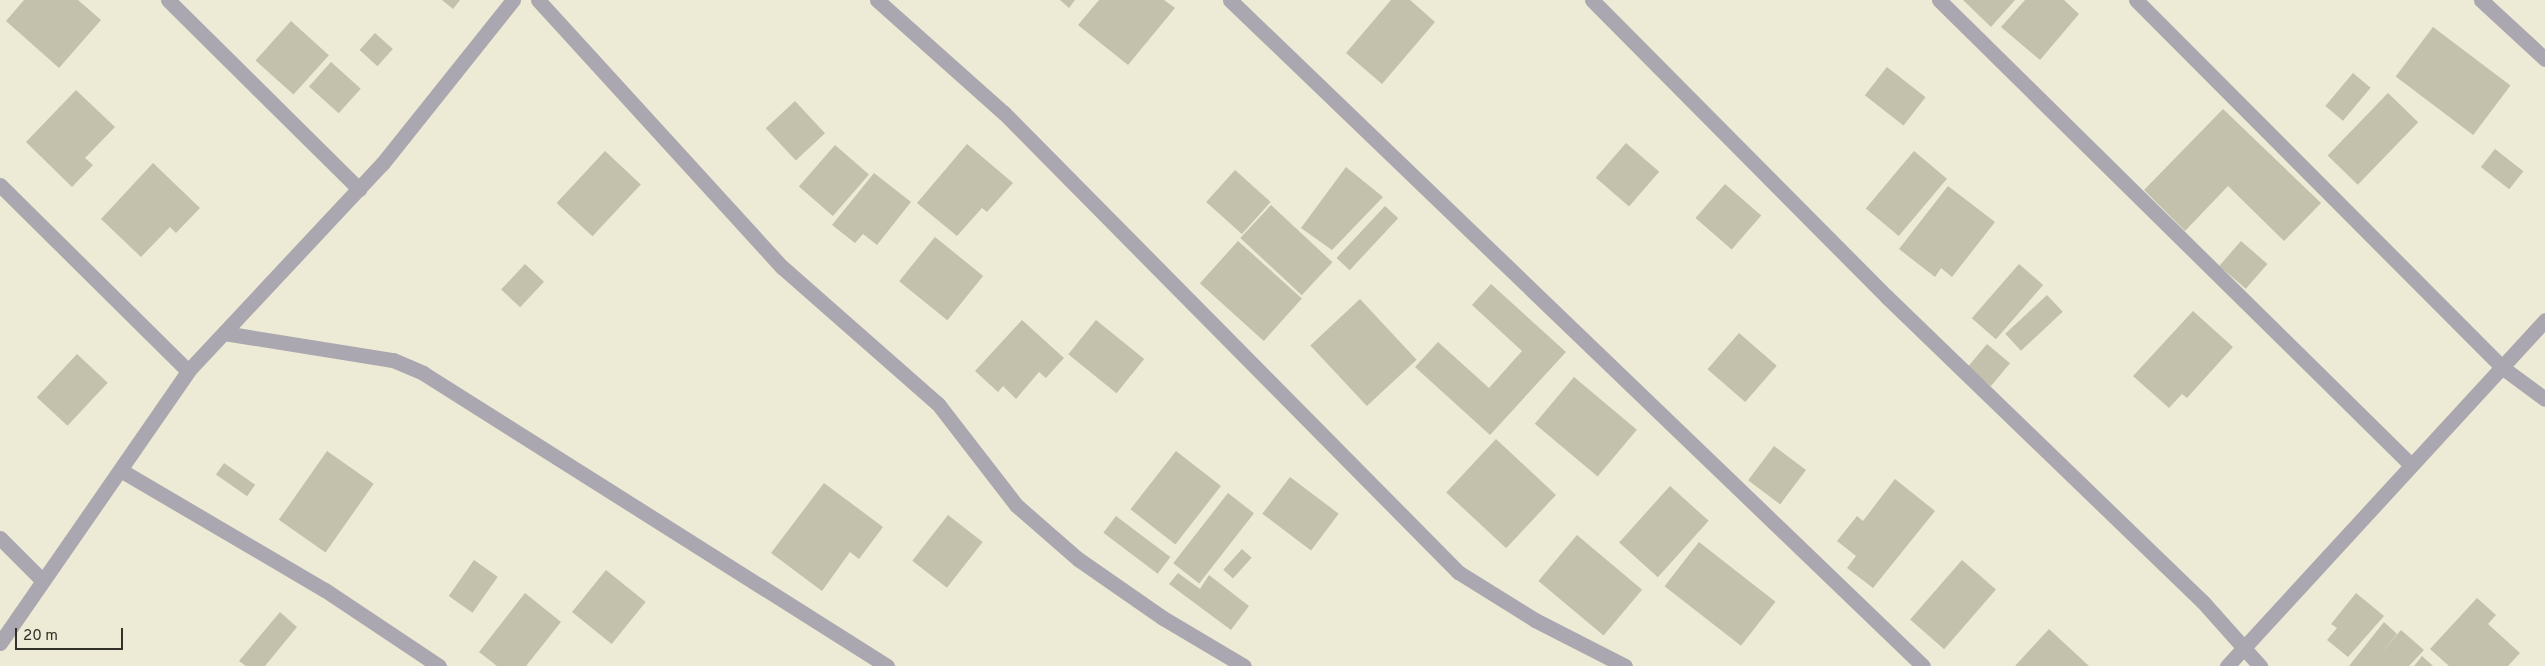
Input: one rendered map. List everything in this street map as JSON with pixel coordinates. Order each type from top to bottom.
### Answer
[{"type":"street","points":[[168,0],[359,189]]},
{"type":"street","points":[[0,643],[42,580],[122,471],[188,371],[359,189],[513,0]]},
{"type":"street","points":[[538,0],[782,267],[938,404],[1016,505],[1078,559],[1163,618],[1244,666]]},
{"type":"street","points":[[877,0],[1004,113],[1458,572],[1528,616],[1625,666]]},
{"type":"street","points":[[1230,0],[1923,666]]},
{"type":"street","points":[[1592,0],[1887,297],[2203,602],[2260,666]]},
{"type":"street","points":[[1939,0],[2410,464]]},
{"type":"street","points":[[2136,0],[2503,368],[2545,400]]},
{"type":"street","points":[[2480,0],[2545,59]]},
{"type":"street","points":[[0,185],[188,371]]},
{"type":"street","points":[[2227,666],[2360,525],[2410,464],[2503,368],[2545,320]]},
{"type":"street","points":[[224,333],[393,360],[423,374],[887,666]]},
{"type":"street","points":[[122,471],[325,590],[439,666]]},
{"type":"street","points":[[0,538],[42,580]]},
{"type":"building","points":[[24,0],[78,0],[101,20],[59,68],[6,21]]},
{"type":"building","points":[[442,0],[460,0],[453,9]]},
{"type":"building","points":[[1060,0],[1075,0],[1069,8]]},
{"type":"building","points":[[1099,0],[1164,0],[1175,8],[1128,65],[1078,25]]},
{"type":"building","points":[[1391,0],[1410,0],[1435,22],[1382,84],[1346,53]]},
{"type":"building","points":[[1963,0],[2015,0],[1991,27]]},
{"type":"building","points":[[2025,0],[2064,0],[2079,14],[2040,60],[2001,27]]},
{"type":"building","points":[[291,21],[329,55],[293,95],[256,60]]},
{"type":"building","points":[[2433,27],[2510,85],[2473,135],[2396,77]]},
{"type":"building","points":[[375,33],[393,49],[377,66],[360,50]]},
{"type":"building","points":[[331,62],[361,89],[339,113],[309,87]]},
{"type":"building","points":[[1887,67],[1926,97],[1903,126],[1865,95]]},
{"type":"building","points":[[2353,73],[2371,88],[2343,121],[2325,106]]},
{"type":"building","points":[[76,90],[115,127],[85,158],[93,165],[72,187],[26,142]]},
{"type":"building","points":[[2388,93],[2418,122],[2358,185],[2328,156]]},
{"type":"building","points":[[795,101],[825,133],[796,160],[766,128]]},
{"type":"building","points":[[2223,109],[2321,203],[2284,241],[2228,186],[2185,231],[2144,190]]},
{"type":"building","points":[[1626,143],[1659,172],[1629,207],[1596,178]]},
{"type":"building","points":[[967,144],[1013,183],[987,212],[982,208],[957,236],[917,203]]},
{"type":"building","points":[[835,145],[869,175],[833,216],[799,187]]},
{"type":"building","points":[[2495,149],[2523,171],[2509,189],[2481,167]]},
{"type":"building","points":[[605,151],[641,184],[592,236],[557,203]]},
{"type":"building","points":[[1914,151],[1947,179],[1899,236],[1866,208]]},
{"type":"building","points":[[153,163],[200,208],[176,233],[170,227],[141,257],[101,219]]},
{"type":"building","points":[[1346,167],[1383,197],[1332,250],[1301,228]]},
{"type":"building","points":[[1235,170],[1271,202],[1242,234],[1206,202]]},
{"type":"building","points":[[874,173],[911,202],[877,245],[863,234],[855,243],[832,225]]},
{"type":"building","points":[[1725,184],[1761,215],[1732,249],[1695,218]]},
{"type":"building","points":[[1948,186],[1995,222],[1952,277],[1941,268],[1935,277],[1899,249]]},
{"type":"building","points":[[1271,205],[1332,262],[1302,295],[1240,238]]},
{"type":"building","points":[[1385,206],[1398,218],[1350,270],[1337,258]]},
{"type":"building","points":[[935,237],[983,276],[947,320],[899,281]]},
{"type":"building","points":[[1238,241],[1302,299],[1264,341],[1200,283]]},
{"type":"building","points":[[2241,241],[2267,264],[2246,289],[2219,266]]},
{"type":"building","points":[[525,264],[544,282],[520,307],[501,290]]},
{"type":"building","points":[[2019,264],[2043,285],[1996,339],[1972,318]]},
{"type":"building","points":[[1491,284],[1566,352],[1490,435],[1415,367],[1438,342],[1489,388],[1522,351],[1472,305]]},
{"type":"building","points":[[2047,295],[2063,312],[2021,351],[2005,334]]},
{"type":"building","points":[[1360,299],[1417,360],[1367,406],[1310,345]]},
{"type":"building","points":[[2193,311],[2233,347],[2187,398],[2182,394],[2169,408],[2133,376]]},
{"type":"building","points":[[1022,320],[1064,358],[1046,378],[1039,372],[1016,399],[1003,386],[998,392],[975,371]]},
{"type":"building","points":[[1096,320],[1144,359],[1116,393],[1068,354]]},
{"type":"building","points":[[1739,333],[1777,366],[1745,402],[1708,369]]},
{"type":"building","points":[[1987,344],[2010,363],[1991,386],[1968,367]]},
{"type":"building","points":[[77,354],[108,383],[67,426],[37,397]]},
{"type":"building","points":[[1574,377],[1637,430],[1598,476],[1535,424]]},
{"type":"building","points":[[1496,439],[1556,495],[1506,548],[1446,492]]},
{"type":"building","points":[[1774,446],[1806,470],[1780,504],[1748,480]]},
{"type":"building","points":[[327,451],[374,484],[326,553],[279,520]]},
{"type":"building","points":[[1176,451],[1221,486],[1175,544],[1130,509]]},
{"type":"building","points":[[224,463],[255,485],[247,496],[216,474]]},
{"type":"building","points":[[1290,477],[1339,514],[1311,550],[1262,514]]},
{"type":"building","points":[[1895,479],[1935,511],[1873,588],[1847,568],[1856,556],[1837,541],[1857,516],[1863,521]]},
{"type":"building","points":[[824,483],[883,527],[859,559],[850,552],[822,591],[771,553]]},
{"type":"building","points":[[1670,486],[1709,521],[1658,577],[1619,542]]},
{"type":"building","points":[[1228,493],[1254,513],[1199,583],[1173,563]]},
{"type":"building","points":[[948,515],[983,542],[947,588],[912,561]]},
{"type":"building","points":[[1116,516],[1170,557],[1158,574],[1103,533]]},
{"type":"building","points":[[1577,535],[1642,590],[1604,636],[1538,581]]},
{"type":"building","points":[[1699,542],[1775,602],[1741,646],[1665,586]]},
{"type":"building","points":[[1242,549],[1252,558],[1233,579],[1223,570]]},
{"type":"building","points":[[474,560],[498,577],[473,613],[449,596]]},
{"type":"building","points":[[1962,560],[1996,590],[1944,649],[1910,620]]},
{"type":"building","points":[[606,570],[646,602],[612,644],[572,612]]},
{"type":"building","points":[[1178,573],[1200,589],[1209,575],[1249,606],[1231,630],[1169,584]]},
{"type":"building","points":[[525,593],[561,622],[526,666],[497,666],[479,652]]},
{"type":"building","points":[[2356,593],[2384,616],[2348,657],[2327,640],[2337,628],[2331,624]]},
{"type":"building","points":[[2477,598],[2496,615],[2488,624],[2520,653],[2508,666],[2449,666],[2430,649]]},
{"type":"building","points":[[280,612],[297,627],[265,666],[246,666],[239,661]]},
{"type":"building","points":[[2384,622],[2397,634],[2379,656],[2401,630],[2424,650],[2409,666],[2349,666]]},
{"type":"building","points":[[2049,629],[2089,666],[2015,666]]},
{"type":"building","points":[[2422,656],[2433,666],[2414,666]]}]
